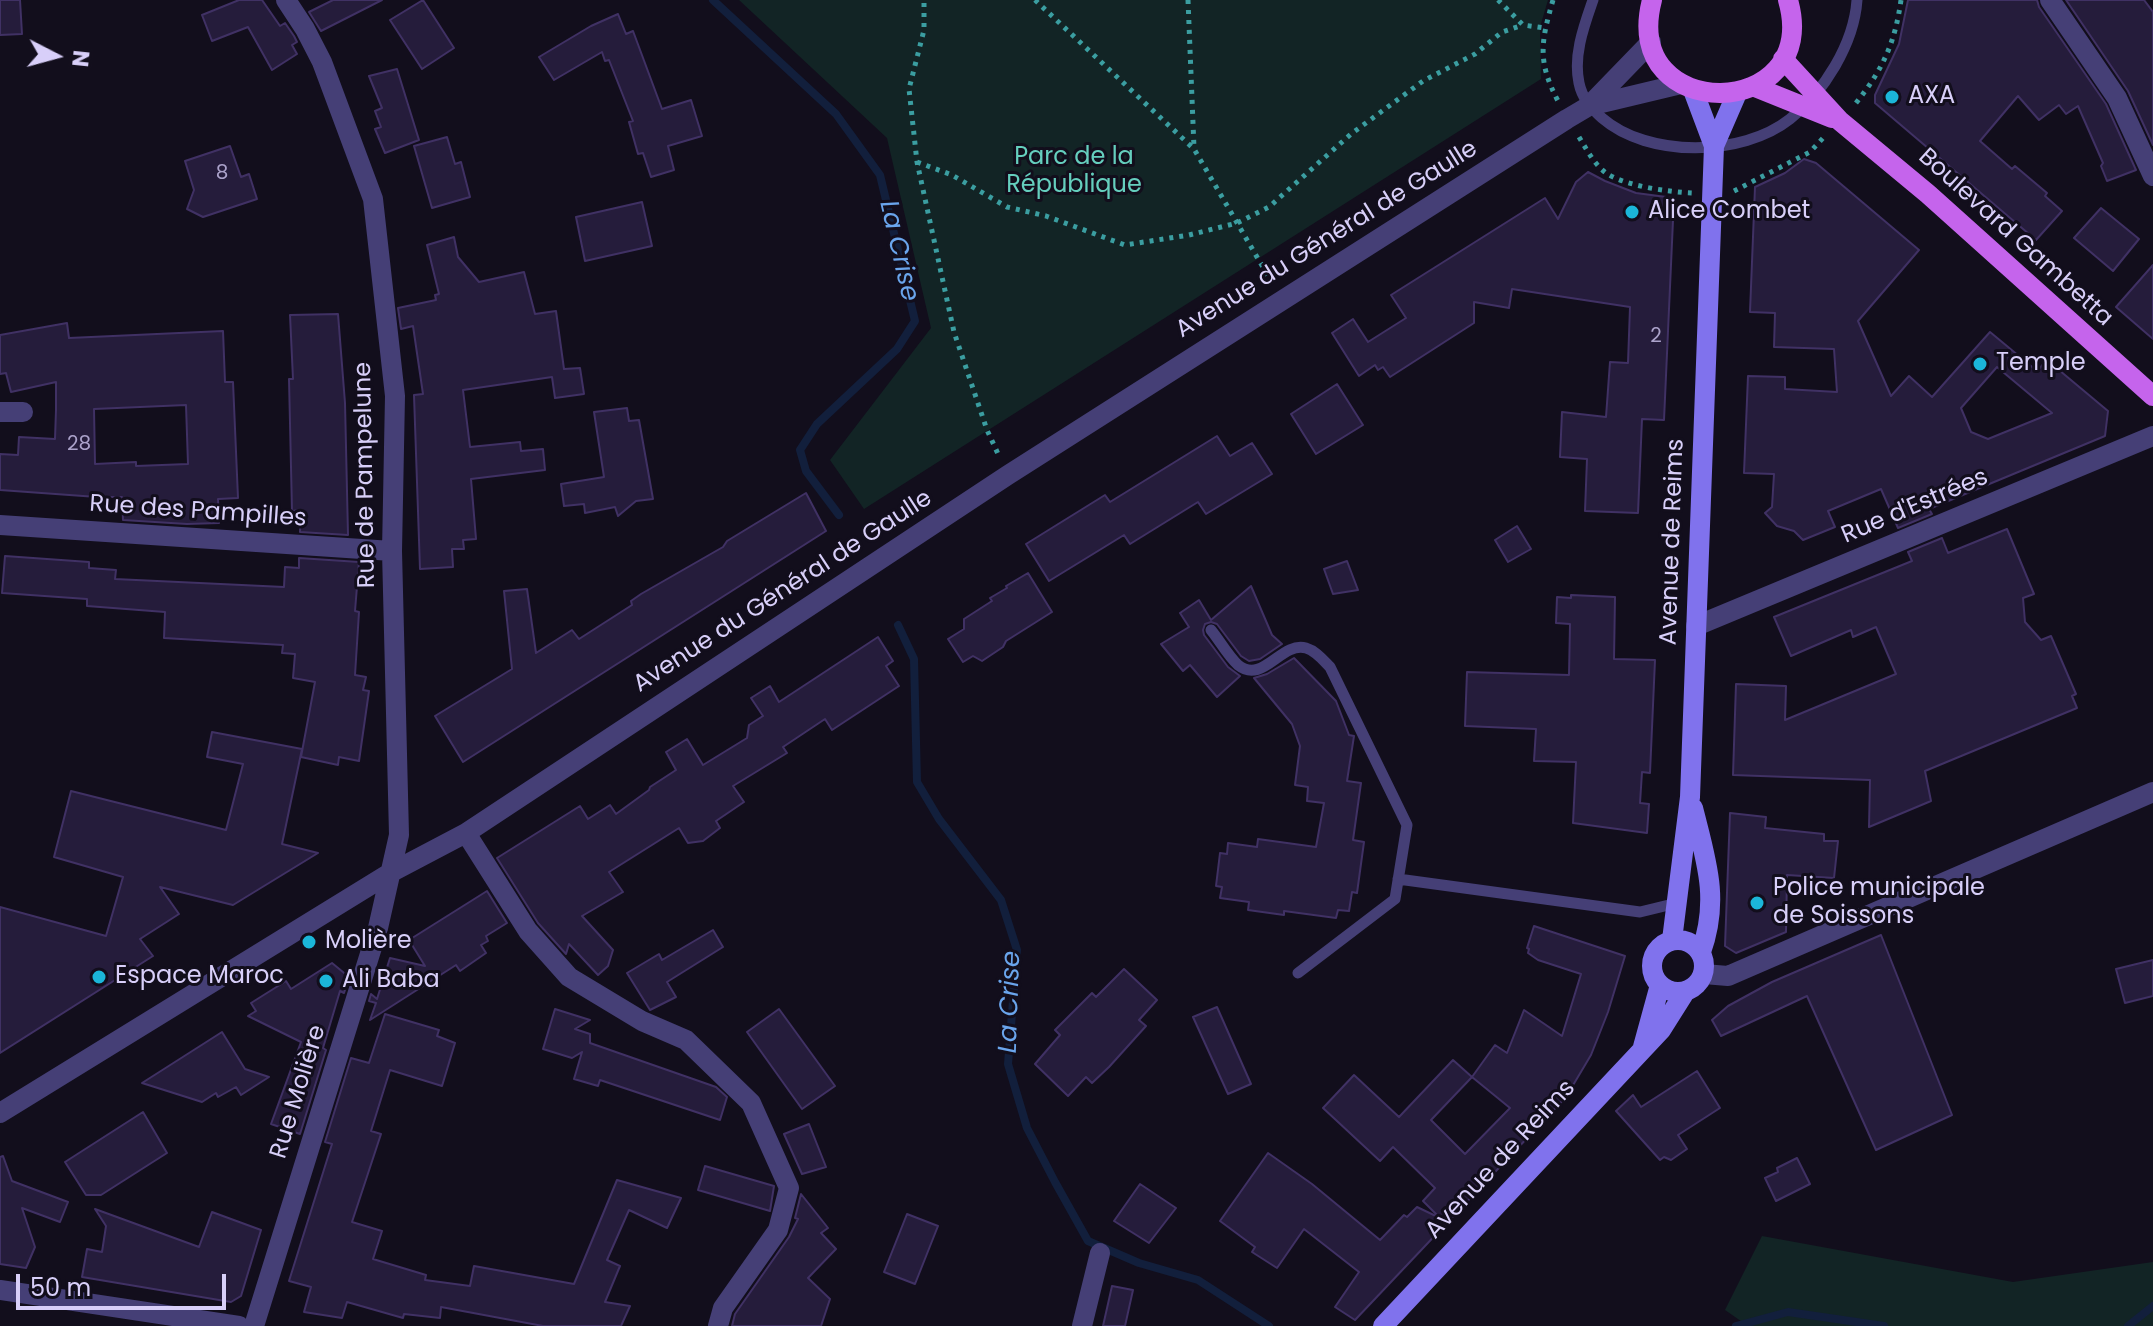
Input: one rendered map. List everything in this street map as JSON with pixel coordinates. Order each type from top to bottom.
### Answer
[{"type":"main road","points":[[1746,90],[1771,75],[1783,59],[1791,36],[1788,0]]},
{"type":"main road","points":[[1646,4],[1651,42],[1662,66],[1687,87]]},
{"type":"main road","name":"Boulevard Gambetta","points":[[1783,59],[1809,99],[1928,194],[2153,396]]},
{"type":"main road","name":"Boulevard Gambetta","points":[[1687,87],[1715,95],[1746,90],[1809,99]]},
{"type":"main road","name":"Avenue de Reims","points":[[1672,940],[1690,797],[1714,146],[1687,87]]},
{"type":"main road","name":"Avenue de Reims","points":[[1714,146],[1746,90]]},
{"type":"main road","points":[[1690,797],[1709,877],[1710,926],[1701,952]]},
{"type":"main road","points":[[1672,940],[1689,941],[1701,952],[1704,974],[1700,982],[1685,992],[1676,992],[1660,985],[1652,971],[1652,963],[1658,948],[1672,940]]},
{"type":"main road","points":[[1643,1047],[1660,985]]},
{"type":"main road","name":"Avenue de Reims","points":[[1383,1326],[1661,1030],[1685,992]]},
{"type":"street","name":"Rue de Pampelune","points":[[286,0],[322,62],[373,199],[395,396],[392,551],[399,835],[390,873]]},
{"type":"street","points":[[2050,0],[2117,98],[2153,176]]},
{"type":"street","name":"Avenue du Général de Gaulle","points":[[0,1113],[390,873],[466,833],[1008,475],[1589,106],[1651,42]]},
{"type":"street","name":"Avenue du Général de Gaulle","points":[[1589,106],[1687,87]]},
{"type":"street","points":[[0,412],[23,412]]},
{"type":"street","name":"Rue d'Estrées","points":[[1696,626],[2153,436]]},
{"type":"street","name":"Rue des Pampilles","points":[[0,525],[392,551]]},
{"type":"street","points":[[1704,974],[1728,976],[2150,793]]},
{"type":"street","points":[[466,833],[528,931],[569,977],[642,1021],[686,1040],[751,1103],[789,1188],[778,1230],[723,1308],[718,1326]]},
{"type":"street","name":"Rue Molière","points":[[254,1326],[378,928],[390,873]]},
{"type":"street","points":[[1082,1326],[1100,1253]]},
{"type":"street","points":[[0,1290],[239,1326]]},
{"type":"lane","points":[[1593,0],[1580,35],[1578,80],[1589,106],[1617,131],[1660,146],[1714,146],[1753,139],[1790,120],[1839,61],[1856,16],[1857,0]]},
{"type":"lane","points":[[1211,630],[1239,666],[1252,670],[1263,668],[1289,650],[1303,647],[1330,667],[1407,825],[1395,899],[1298,973]]},
{"type":"lane","points":[[1398,879],[1640,912],[1677,903]]},
{"type":"path","points":[[1035,0],[1194,149],[1282,300]]},
{"type":"path","points":[[1188,0],[1194,149]]},
{"type":"path","points":[[1498,0],[1523,25]]},
{"type":"path","points":[[917,162],[952,175],[1007,207],[1046,216],[1125,245],[1189,235],[1237,223],[1269,207],[1351,134],[1423,81],[1475,54],[1502,32],[1523,25],[1545,28],[1553,0]]},
{"type":"path","points":[[924,3],[924,30],[909,89],[917,162],[954,332],[987,430],[1008,475]]},
{"type":"green space","name":"Parc de la République","points":[[739,0],[1548,0],[1540,27],[1541,79],[864,509],[830,460],[931,328],[887,138]]},
{"type":"green space","points":[[1762,1236],[2013,1282],[2153,1262],[2153,1326],[1748,1326],[1725,1310]]},
{"type":"building","points":[[0,0],[20,0],[22,34],[0,35]]},
{"type":"building","points":[[239,0],[262,0],[280,26],[285,23],[294,36],[297,42],[292,45],[297,54],[272,70],[248,27],[212,41],[202,15]]},
{"type":"building","points":[[333,0],[382,0],[321,31],[309,12]]},
{"type":"building","points":[[423,0],[454,48],[422,69],[390,20]]},
{"type":"building","points":[[1908,0],[2037,0],[2106,104],[2136,170],[2107,181],[2101,166],[2103,163],[2078,106],[2066,114],[2059,105],[2039,120],[2018,96],[1980,141],[2012,169],[2015,166],[2047,193],[2045,196],[2062,211],[2036,240],[1875,103],[1875,95],[1899,44]]},
{"type":"building","points":[[2066,0],[2144,0],[2153,12],[2153,145],[2128,91]]},
{"type":"building","points":[[618,14],[626,34],[633,31],[662,109],[691,100],[702,136],[668,146],[674,170],[651,177],[643,153],[638,154],[629,122],[633,121],[609,60],[605,61],[602,52],[554,80],[539,57]]},
{"type":"building","points":[[397,69],[419,140],[385,153],[375,129],[381,127],[375,111],[382,108],[369,76]]},
{"type":"building","points":[[447,137],[455,164],[461,162],[470,197],[432,208],[414,146]]},
{"type":"building","points":[[230,146],[241,177],[249,174],[257,199],[203,217],[187,209],[194,190],[185,161]]},
{"type":"building","points":[[1804,159],[1816,163],[1919,250],[1858,321],[1891,396],[1909,376],[1932,397],[1990,332],[2037,371],[2047,360],[2108,411],[2105,436],[1929,509],[1932,514],[1898,528],[1881,489],[1828,511],[1835,527],[1803,540],[1794,531],[1777,526],[1765,513],[1772,507],[1774,474],[1744,473],[1748,376],[1785,377],[1785,389],[1837,392],[1834,349],[1774,347],[1775,313],[1750,312],[1755,187],[1785,173]],"holes":[[[1997,367],[2052,413],[1988,439],[1971,432],[1961,408]]]},
{"type":"building","points":[[1588,172],[1636,193],[1674,198],[1664,420],[1642,419],[1638,513],[1585,511],[1587,459],[1560,457],[1562,412],[1606,417],[1610,362],[1628,363],[1630,307],[1512,289],[1509,308],[1474,302],[1474,323],[1390,377],[1383,367],[1378,370],[1375,365],[1359,376],[1332,333],[1353,319],[1368,342],[1406,318],[1391,295],[1545,198],[1558,219],[1576,182]]},
{"type":"building","points":[[642,202],[652,246],[585,261],[576,217]]},
{"type":"building","points":[[2101,208],[2139,239],[2113,271],[2074,238]]},
{"type":"building","points":[[454,237],[458,257],[479,282],[524,272],[535,314],[556,311],[564,369],[580,368],[584,394],[555,398],[552,377],[463,390],[470,447],[520,442],[521,451],[543,449],[545,470],[471,479],[476,539],[463,540],[464,549],[452,549],[453,567],[420,569],[414,395],[423,394],[413,326],[401,329],[398,308],[436,300],[435,295],[439,294],[427,245]]},
{"type":"building","points":[[2153,265],[2153,339],[2116,307]]},
{"type":"building","points":[[338,314],[345,403],[348,535],[300,532],[301,510],[292,511],[290,315]]},
{"type":"building","points":[[67,323],[69,338],[223,331],[225,382],[233,382],[238,498],[218,499],[219,523],[123,520],[122,497],[0,490],[0,454],[18,455],[19,437],[55,439],[56,382],[11,392],[6,373],[0,374],[0,335]],"holes":[[[186,405],[188,464],[95,464],[94,409]]]},
{"type":"building","points":[[1337,384],[1363,425],[1316,454],[1291,414]]},
{"type":"building","points":[[627,408],[629,421],[639,420],[653,499],[636,501],[618,516],[615,507],[585,513],[584,504],[564,506],[561,484],[604,477],[594,412]]},
{"type":"building","points":[[1217,436],[1230,456],[1252,443],[1272,474],[1206,514],[1198,502],[1130,544],[1124,535],[1049,581],[1026,544],[1105,495],[1110,502]]},
{"type":"building","points":[[806,493],[826,531],[463,762],[435,716],[512,669],[504,591],[527,589],[536,653],[572,630],[579,639],[632,605],[631,601],[641,594],[723,547],[727,541]]},
{"type":"building","points":[[1517,526],[1531,549],[1508,562],[1495,540]]},
{"type":"building","points":[[2007,529],[2034,594],[2023,598],[2025,622],[2041,640],[2051,636],[2076,694],[2072,696],[2077,708],[1925,771],[1931,801],[1869,827],[1870,780],[1733,775],[1736,684],[1786,686],[1785,720],[1896,674],[1876,627],[1853,637],[1851,630],[1791,656],[1774,617],[1912,561],[1908,552],[1942,538],[1948,553]]},
{"type":"building","points":[[5,556],[89,562],[89,568],[116,570],[115,579],[284,587],[285,567],[299,568],[299,558],[359,562],[355,675],[366,677],[363,690],[369,691],[359,761],[339,757],[338,765],[301,757],[315,682],[293,678],[295,654],[282,653],[283,645],[164,638],[165,612],[87,606],[87,599],[2,593]]},
{"type":"building","points":[[1347,561],[1358,590],[1333,594],[1324,569]]},
{"type":"building","points":[[1028,573],[1052,612],[1006,641],[1003,647],[982,661],[973,656],[963,662],[948,639],[964,629],[964,619]]},
{"type":"building","points":[[1251,586],[1272,635],[1282,644],[1260,659],[1249,661],[1241,656],[1217,624],[1205,624],[1204,635],[1228,667],[1240,676],[1217,697],[1190,665],[1183,671],[1161,644],[1189,627],[1180,613],[1199,600],[1211,620]]},
{"type":"building","points":[[1571,595],[1615,597],[1614,659],[1655,660],[1650,773],[1642,772],[1640,803],[1649,804],[1647,833],[1573,823],[1576,762],[1534,761],[1536,729],[1465,726],[1467,672],[1569,675],[1570,624],[1556,623],[1557,597],[1571,598]]},
{"type":"building","points":[[878,637],[893,661],[886,666],[899,686],[832,730],[825,719],[783,747],[787,753],[733,786],[744,802],[716,821],[720,828],[703,841],[688,843],[679,828],[609,872],[623,892],[582,916],[613,950],[608,966],[598,975],[569,944],[566,954],[538,923],[497,858],[580,806],[588,819],[610,805],[616,814],[676,770],[666,752],[687,739],[703,765],[747,738],[749,725],[763,716],[751,698],[770,686],[779,702]]},
{"type":"building","points":[[1294,658],[1336,701],[1349,735],[1354,736],[1347,781],[1361,783],[1353,840],[1364,842],[1357,893],[1352,892],[1349,911],[1338,910],[1336,918],[1248,910],[1249,902],[1220,898],[1222,887],[1216,886],[1220,853],[1227,854],[1228,843],[1257,847],[1258,839],[1316,847],[1324,803],[1307,801],[1308,787],[1295,785],[1300,746],[1292,724],[1254,678]]},
{"type":"building","points":[[212,732],[302,749],[282,844],[318,853],[233,905],[160,887],[179,914],[140,939],[153,956],[0,1053],[0,907],[106,936],[123,877],[54,857],[71,791],[226,830],[243,764],[207,757]]},
{"type":"building","points":[[1730,813],[1766,817],[1765,828],[1824,834],[1824,841],[1838,841],[1834,878],[1787,875],[1786,932],[1736,953],[1725,946]]},
{"type":"building","points":[[487,891],[507,923],[486,936],[488,941],[481,945],[486,953],[460,971],[456,965],[370,1020],[376,1003],[369,1001],[371,994],[377,999],[390,958],[425,966],[409,940]]},
{"type":"building","points":[[1534,926],[1625,956],[1591,1055],[1566,1097],[1355,1320],[1335,1307],[1359,1272],[1304,1229],[1277,1268],[1252,1252],[1255,1247],[1220,1221],[1268,1153],[1312,1184],[1380,1240],[1404,1215],[1407,1217],[1417,1207],[1440,1218],[1423,1201],[1435,1188],[1393,1147],[1380,1161],[1323,1108],[1354,1075],[1399,1117],[1453,1060],[1472,1077],[1495,1045],[1507,1053],[1524,1010],[1562,1036],[1581,974],[1538,960],[1528,953]],"holes":[[[1472,1077],[1510,1108],[1465,1154],[1431,1120]]]},
{"type":"building","points":[[713,930],[723,947],[667,982],[676,997],[650,1010],[627,973],[659,954],[662,960]]},
{"type":"building","points":[[1881,935],[1952,1115],[1876,1150],[1807,996],[1721,1036],[1712,1020],[1728,1006],[1772,982]]},
{"type":"building","points":[[2153,960],[2153,996],[2125,1003],[2116,969]]},
{"type":"building","points":[[332,963],[349,977],[344,993],[340,991],[323,1048],[326,1050],[300,1134],[271,1124],[301,1042],[248,1016],[256,1011],[251,1003],[286,981],[291,989]]},
{"type":"building","points":[[1124,969],[1157,1000],[1139,1020],[1146,1026],[1092,1083],[1086,1077],[1068,1096],[1035,1064],[1060,1035],[1055,1030],[1092,993],[1096,997]]},
{"type":"building","points":[[1217,1007],[1251,1084],[1228,1094],[1193,1017]]},
{"type":"building","points":[[555,1009],[590,1020],[575,1029],[590,1034],[590,1043],[716,1087],[727,1097],[720,1120],[600,1080],[598,1086],[574,1079],[582,1052],[572,1058],[543,1049]]},
{"type":"building","points":[[779,1009],[835,1086],[802,1109],[747,1032]]},
{"type":"building","points":[[385,1014],[439,1030],[437,1036],[455,1043],[442,1086],[390,1070],[371,1131],[381,1134],[352,1222],[382,1231],[373,1259],[426,1275],[425,1280],[470,1286],[474,1266],[574,1284],[617,1180],[681,1198],[667,1228],[629,1210],[607,1260],[620,1266],[605,1302],[630,1306],[621,1326],[543,1326],[441,1307],[440,1318],[404,1314],[403,1318],[347,1302],[342,1318],[304,1312],[311,1287],[289,1281],[332,1144],[325,1142],[351,1058],[369,1063]]},
{"type":"building","points":[[222,1032],[245,1069],[269,1077],[241,1095],[236,1087],[218,1097],[216,1093],[202,1102],[142,1083]]},
{"type":"building","points":[[1697,1071],[1720,1108],[1678,1135],[1687,1149],[1671,1160],[1664,1157],[1660,1160],[1616,1111],[1633,1095],[1641,1107]]},
{"type":"building","points":[[143,1112],[167,1153],[101,1195],[86,1195],[65,1162]]},
{"type":"building","points":[[809,1124],[826,1167],[802,1174],[784,1134]]},
{"type":"building","points":[[3,1156],[12,1181],[68,1202],[60,1222],[22,1208],[35,1247],[26,1268],[0,1264],[0,1157]]},
{"type":"building","points":[[1797,1158],[1810,1184],[1776,1201],[1765,1178]]},
{"type":"building","points":[[705,1166],[774,1186],[770,1211],[698,1190]]},
{"type":"building","points":[[1140,1184],[1176,1208],[1149,1243],[1114,1221]]},
{"type":"building","points":[[801,1194],[828,1228],[821,1233],[836,1249],[808,1278],[830,1299],[821,1326],[732,1326],[735,1314],[789,1237],[798,1219],[795,1218]]},
{"type":"building","points":[[95,1209],[199,1247],[212,1212],[261,1230],[241,1296],[231,1302],[82,1277],[87,1249],[102,1252],[106,1226]]},
{"type":"building","points":[[907,1214],[938,1226],[915,1284],[884,1272]]},
{"type":"building","points":[[1112,1286],[1133,1290],[1125,1326],[1103,1326]]},
{"type":"waterway","name":"La Crise","points":[[713,0],[836,114],[880,175],[915,321],[897,349],[817,424],[800,450],[806,471],[839,515]]},
{"type":"waterway","name":"La Crise","points":[[898,625],[914,659],[917,782],[939,819],[1001,900],[1017,950],[1008,1064],[1027,1128],[1055,1182],[1088,1241],[1139,1263],[1198,1280],[1269,1326]]},
{"type":"waterway","name":"La Crise","points":[[2128,1326],[2153,1306]]},
{"type":"waterway","name":"La Crise","points":[[1736,1326],[1788,1312],[1884,1326]]},
{"type":"place","name":"AXA","points":[[1892,97]]},
{"type":"place","name":"Alice Combet","points":[[1632,212]]},
{"type":"place","name":"Temple","points":[[1980,364]]},
{"type":"place","name":"Police municipale de Soissons","points":[[1757,903]]},
{"type":"place","name":"Molière","points":[[309,942]]},
{"type":"place","name":"Espace Maroc","points":[[99,977]]},
{"type":"place","name":"Ali Baba","points":[[326,981]]}]
